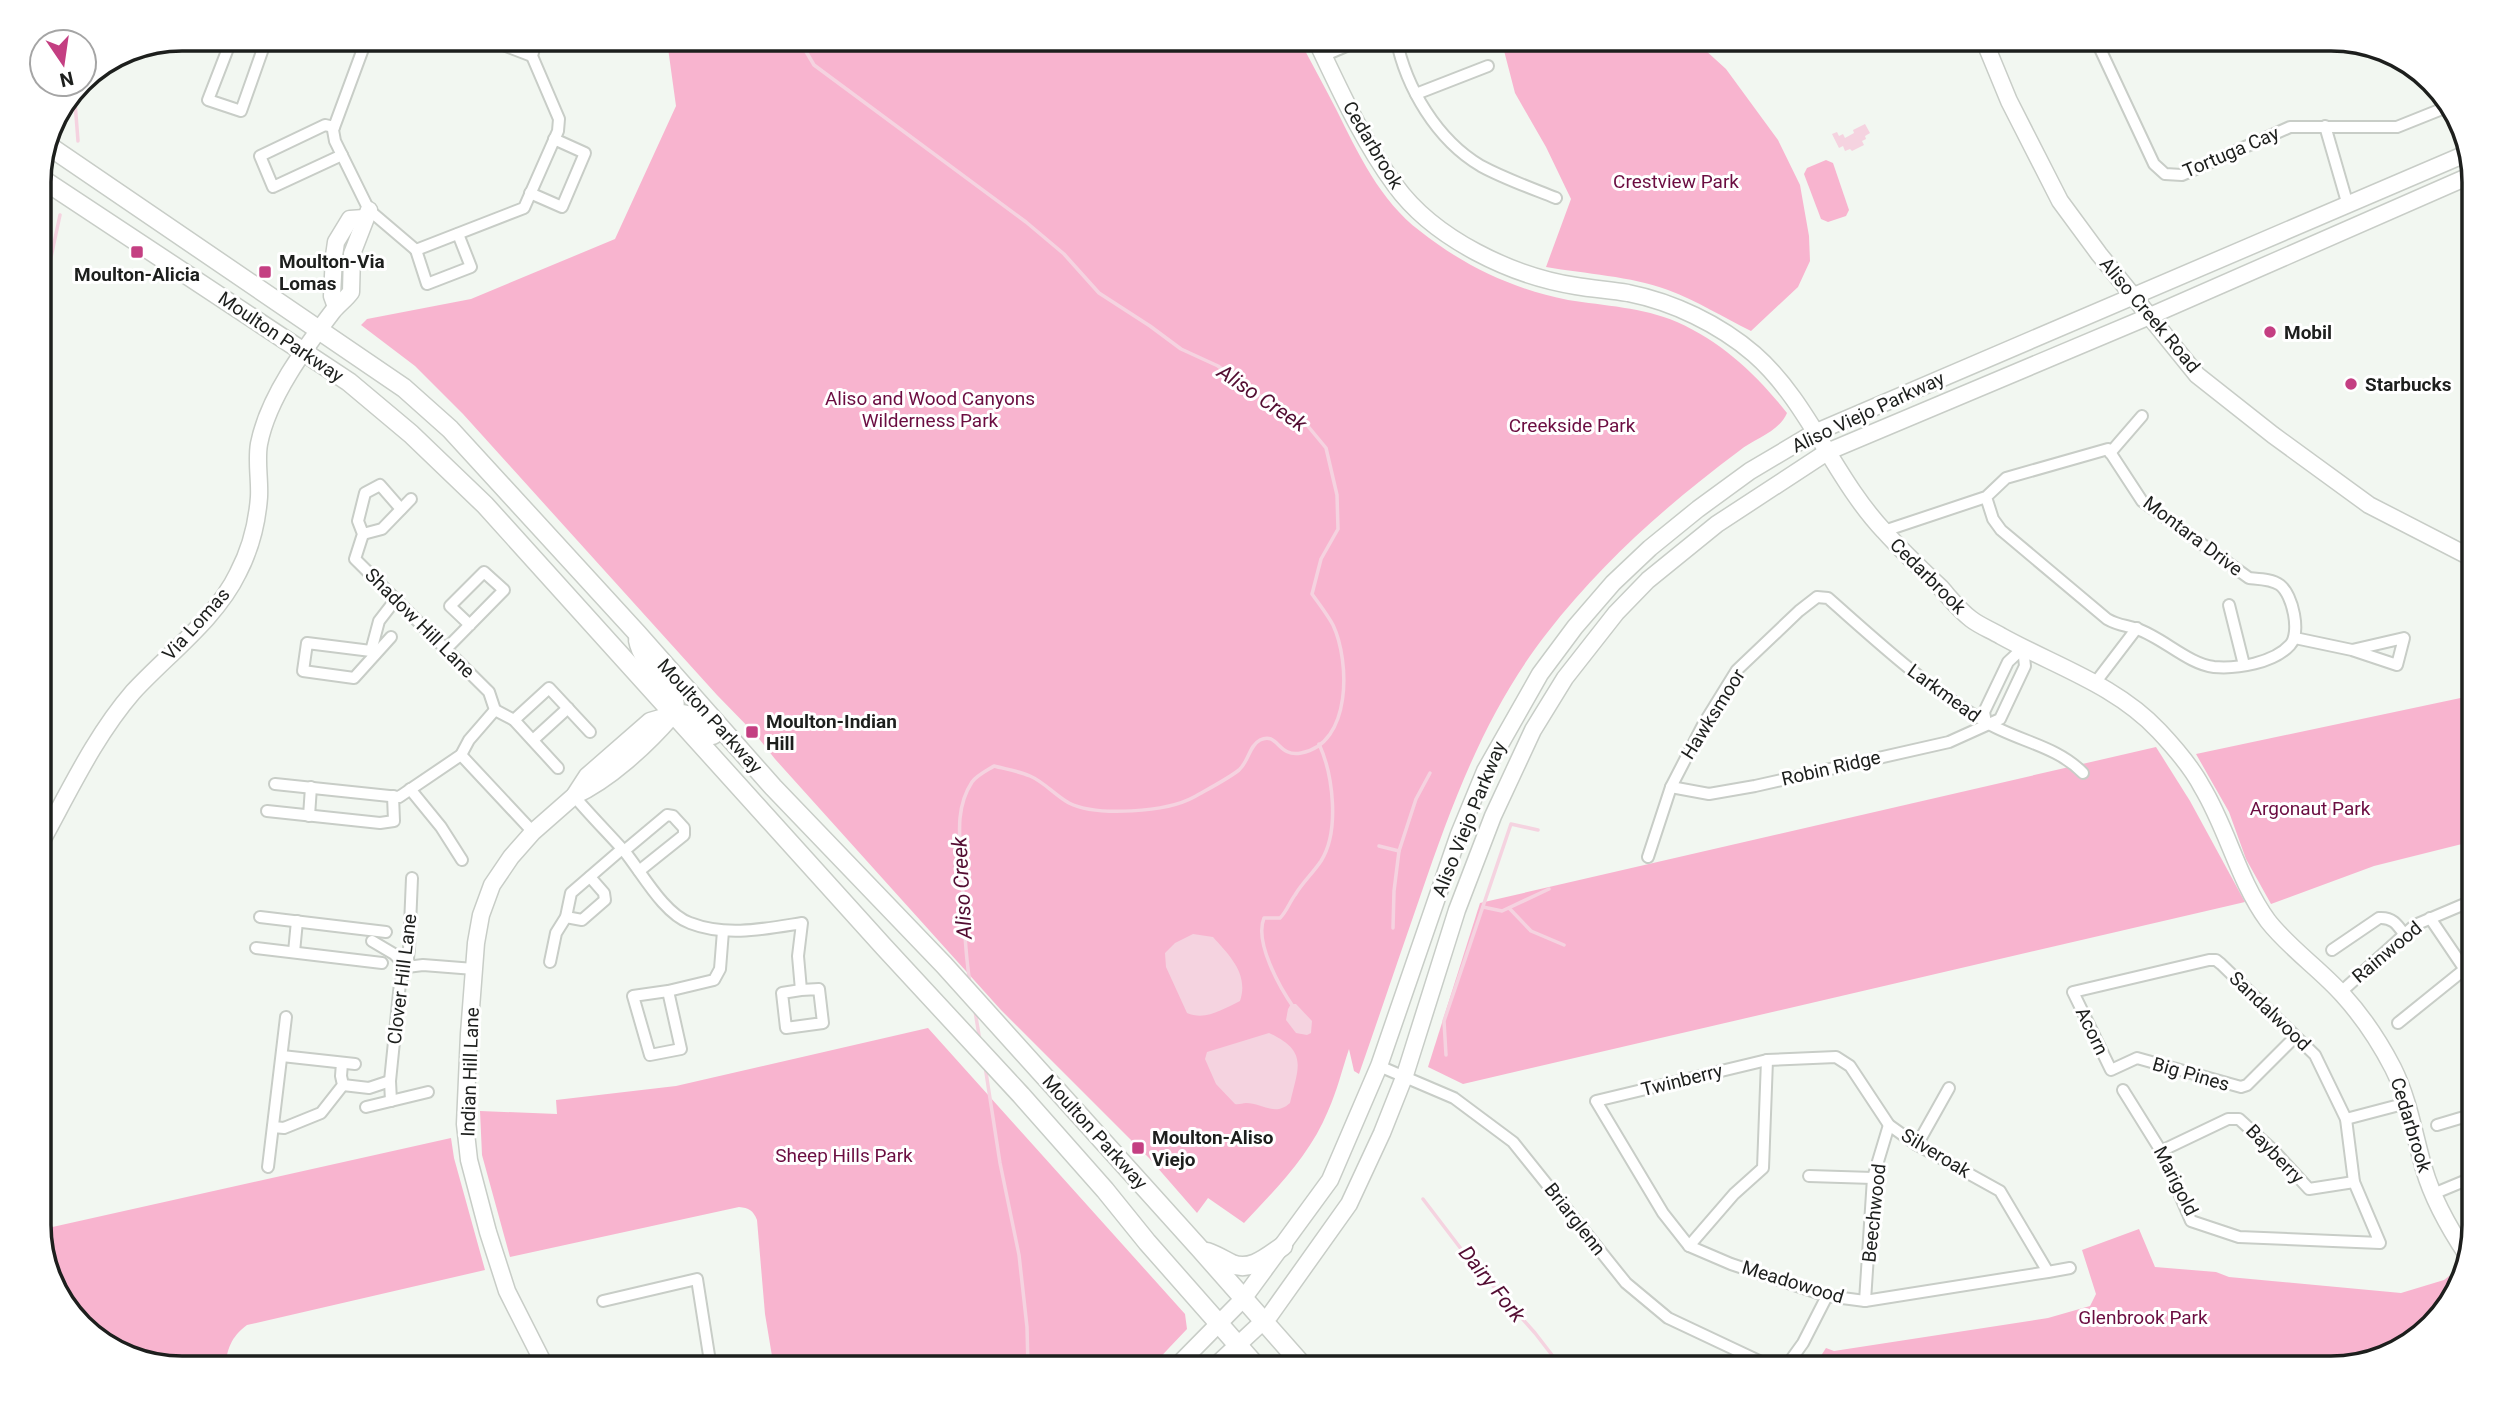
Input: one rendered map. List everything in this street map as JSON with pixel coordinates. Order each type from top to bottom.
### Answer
[{"type":"main road","name":"Cedarbrook","points":[[1320,51],[1356,124],[1396,188],[1427,218],[1472,250],[1532,277],[1632,294],[1662,303],[1706,321],[1739,342],[1769,368],[1800,409],[1857,501],[1971,619],[2023,648],[2095,682],[2155,726],[2180,754],[2202,786],[2242,877],[2268,920],[2305,961],[2341,992],[2379,1042],[2396,1073],[2407,1103],[2433,1194],[2461,1244]]},
{"type":"main road","name":"Aliso Creek Road","points":[[1988,51],[2009,101],[2060,201],[2197,374],[2321,472],[2368,505],[2462,553]]},
{"type":"main road","name":"Moulton Parkway","points":[[55,150],[410,393],[450,429],[637,633],[773,787],[944,964],[1294,1356]]},
{"type":"main road","name":"Aliso Viejo Parkway","points":[[1187,1356],[1243,1299],[1330,1180],[1379,1066],[1459,834],[1480,783],[1510,724],[1540,674],[1613,583],[1650,548],[1750,471],[1814,433],[2347,202],[2460,156]]},
{"type":"main road","points":[[2318,241],[2326,223],[2403,189],[2406,178]]},
{"type":"main road","name":"Aliso Viejo Parkway","points":[[1224,1356],[1264,1322],[1349,1204],[1405,1075],[1457,910],[1493,816],[1532,730],[1565,678],[1616,613],[1648,580],[1717,524],[1827,453],[2150,316],[2462,179]]},
{"type":"main road","name":"Moulton Parkway","points":[[51,185],[304,351],[384,411],[476,496],[1021,1095],[1247,1356]]},
{"type":"main road","name":"Via Lomas","points":[[51,825],[115,716],[132,693],[217,606],[238,574],[250,547],[256,523],[259,444],[281,387],[336,307],[351,292],[352,254],[363,229],[366,214]]},
{"type":"main road","points":[[637,633],[640,650],[647,664],[671,689],[675,699],[674,714],[694,717],[748,774],[773,787]]},
{"type":"main road","name":"Indian Hill Lane","points":[[539,1356],[508,1292],[488,1232],[469,1160],[465,1124],[474,969],[481,915],[492,885],[511,857],[533,832],[573,796],[587,776],[650,721],[674,714]]},
{"type":"main road","points":[[1200,1249],[1232,1264],[1243,1266],[1259,1262],[1283,1246]]},
{"type":"street","points":[[227,51],[208,100],[242,111],[262,51]]},
{"type":"street","points":[[362,51],[334,127],[335,141],[366,214],[416,250],[427,284],[471,267],[458,234]]},
{"type":"street","points":[[519,51],[532,56]]},
{"type":"street","points":[[416,250],[524,208],[558,131],[559,119],[532,56],[533,51]]},
{"type":"street","points":[[1323,56],[1335,51]]},
{"type":"street","points":[[1401,51],[1416,94],[1442,134],[1474,161],[1556,198]]},
{"type":"street","name":"Tortuga Cay","points":[[2101,51],[2154,164],[2165,174],[2182,176],[2290,127],[2325,126]]},
{"type":"street","points":[[1416,94],[1488,66]]},
{"type":"street","points":[[2347,202],[2325,126],[2397,127],[2441,110]]},
{"type":"street","points":[[334,127],[325,125],[260,156],[273,187],[342,155]]},
{"type":"street","points":[[530,193],[562,207],[585,153],[554,139]]},
{"type":"street","points":[[1884,531],[1986,497],[2006,478],[2105,449],[2109,452],[2142,416]]},
{"type":"street","name":"Montara Drive","points":[[2109,452],[2142,501],[2249,578],[2268,580],[2281,586],[2292,604],[2295,638]]},
{"type":"street","name":"Shadow Hill Lane","points":[[401,509],[380,485],[365,493],[358,521],[363,534],[355,559],[489,692],[495,710]]},
{"type":"street","points":[[1986,497],[1993,519],[2001,530],[2107,619],[2119,626],[2137,628],[2211,667],[2244,665],[2273,656],[2289,646],[2295,638],[2352,650]]},
{"type":"street","points":[[363,534],[382,528],[411,499]]},
{"type":"street","points":[[446,649],[470,625],[504,590],[484,572],[450,606],[470,625]]},
{"type":"street","name":"Larkmead","points":[[1816,597],[1828,598],[1928,685],[1986,723],[2069,758],[2083,773]]},
{"type":"street","name":"Hawksmoor","points":[[1648,857],[1671,787],[1703,725],[1737,670],[1816,597]]},
{"type":"street","points":[[373,652],[379,621],[396,599]]},
{"type":"street","points":[[2229,605],[2244,665]]},
{"type":"street","points":[[2095,682],[2137,628]]},
{"type":"street","points":[[373,652],[307,643],[303,671],[354,678],[373,652],[391,636]]},
{"type":"street","points":[[1986,723],[1984,712],[2008,662],[2023,648]]},
{"type":"street","name":"Robin Ridge","points":[[1671,787],[1709,794],[1949,742],[1986,723],[2000,719],[2025,666],[2023,648]]},
{"type":"street","points":[[514,720],[549,688],[590,732]]},
{"type":"street","points":[[1991,697],[2007,704]]},
{"type":"street","points":[[533,740],[568,708]]},
{"type":"street","points":[[275,783],[399,797],[461,755],[469,740],[495,710],[514,720],[558,768]]},
{"type":"street","points":[[461,755],[533,832]]},
{"type":"street","points":[[309,816],[311,787]]},
{"type":"street","points":[[410,789],[462,860]]},
{"type":"street","points":[[268,811],[380,823],[394,821],[393,796]]},
{"type":"street","points":[[573,796],[623,850],[671,911],[687,922],[723,931],[741,932],[802,923],[798,956],[801,990]]},
{"type":"street","points":[[550,962],[556,933],[566,917],[571,893],[667,815],[673,816],[684,828],[684,835],[639,871]]},
{"type":"street","points":[[566,917],[582,920],[605,900],[604,893],[590,877]]},
{"type":"street","name":"Clover Hill Lane","points":[[391,1101],[390,1081],[400,983],[407,967],[412,878]]},
{"type":"street","name":"Rainwood","points":[[2341,992],[2415,925],[2462,905]]},
{"type":"street","points":[[260,917],[373,935],[386,932]]},
{"type":"street","points":[[2332,950],[2379,918],[2388,918],[2395,922],[2404,934]]},
{"type":"street","points":[[2430,918],[2462,965]]},
{"type":"street","points":[[294,953],[297,921]]},
{"type":"street","points":[[667,991],[681,1049],[650,1055],[634,996],[714,980],[720,970],[723,931]]},
{"type":"street","points":[[373,935],[407,967],[423,965],[474,969]]},
{"type":"street","points":[[364,961],[373,935]]},
{"type":"street","points":[[256,948],[382,963]]},
{"type":"street","name":"Sandalwood","points":[[2073,992],[2216,960],[2315,1055],[2346,1119],[2354,1182],[2380,1242]]},
{"type":"street","points":[[2398,1023],[2462,971]]},
{"type":"street","points":[[819,989],[824,1023],[786,1028],[782,993],[801,990],[819,989]]},
{"type":"street","name":"Acorn","points":[[2073,992],[2111,1070]]},
{"type":"street","points":[[268,1167],[286,1017]]},
{"type":"street","name":"Big Pines","points":[[2111,1070],[2137,1058],[2241,1087],[2247,1085],[2295,1037]]},
{"type":"street","points":[[282,1056],[355,1064]]},
{"type":"street","name":"Silveroak","points":[[1767,1060],[1836,1057],[1850,1066],[1889,1125],[2000,1191],[2048,1272]]},
{"type":"street","points":[[1689,1246],[1734,1194],[1763,1168],[1767,1060]]},
{"type":"street","name":"Twinberry","points":[[1596,1101],[1767,1060]]},
{"type":"street","points":[[342,1063],[343,1085]]},
{"type":"street","name":"Briarglenn","points":[[1379,1066],[1454,1098],[1513,1142],[1626,1283],[1668,1318],[1749,1356]]},
{"type":"street","points":[[343,1085],[369,1088],[390,1081]]},
{"type":"street","points":[[273,1127],[284,1128],[321,1113],[343,1085]]},
{"type":"street","points":[[1917,1144],[1949,1088]]},
{"type":"street","name":"Marigold","points":[[2123,1090],[2161,1151],[2191,1221],[2239,1237],[2380,1242]]},
{"type":"street","points":[[366,1107],[428,1092]]},
{"type":"street","name":"Meadowood","points":[[1596,1101],[1663,1213],[1689,1246],[1731,1264],[1827,1296],[1865,1301],[2070,1268]]},
{"type":"street","points":[[2346,1119],[2407,1103]]},
{"type":"street","points":[[2437,1125],[2462,1118]]},
{"type":"street","name":"Bayberry","points":[[2161,1151],[2228,1119],[2239,1119],[2274,1151],[2309,1189],[2354,1182]]},
{"type":"street","name":"Beechwood","points":[[1865,1301],[1873,1178],[1889,1125]]},
{"type":"street","points":[[1809,1176],[1873,1178]]},
{"type":"street","points":[[2433,1194],[2462,1182]]},
{"type":"street","points":[[603,1301],[697,1279],[709,1356]]},
{"type":"street","points":[[1794,1356],[1827,1296]]},
{"type":"green space","name":"Aliso and Wood Canyons Wilderness Park","points":[[668,51],[1305,51],[1371,175],[1406,219],[1437,244],[1472,265],[1528,290],[1568,300],[1650,313],[1677,322],[1709,339],[1738,361],[1787,413],[1773,430],[1745,446],[1637,535],[1568,607],[1525,663],[1489,725],[1459,791],[1359,1074],[1354,1071],[1349,1049],[1331,1103],[1312,1142],[1291,1171],[1244,1223],[1208,1198],[1197,1213],[1149,1158],[1001,1010],[756,735],[463,414],[415,366],[361,325],[367,319],[471,299],[615,239],[676,106]]},
{"type":"green space","name":"Crestview Park","points":[[1504,51],[1706,51],[1726,69],[1778,140],[1800,185],[1809,236],[1810,261],[1798,287],[1751,331],[1689,299],[1653,285],[1546,267],[1571,199],[1546,147],[1515,93]]},
{"type":"green space","points":[[1826,160],[1833,163],[1849,210],[1846,216],[1828,222],[1821,219],[1804,174],[1807,168]]},
{"type":"green space","name":"Argonaut Park","points":[[2462,698],[2462,844],[2374,866],[2271,904],[2246,859],[2229,812],[2196,754]]},
{"type":"green space","points":[[2156,747],[2190,801],[2245,902],[1463,1084],[1428,1067],[1480,903]]},
{"type":"green space","name":"Sheep Hills Park","points":[[928,1028],[1185,1314],[1187,1329],[1161,1356],[772,1356],[765,1314],[757,1220],[752,1212],[742,1207],[510,1257],[482,1155],[480,1111],[557,1114],[556,1100],[676,1086]]},
{"type":"green space","points":[[451,1138],[485,1270],[247,1325],[237,1334],[227,1356],[164,1355],[148,1352],[116,1339],[83,1312],[64,1283],[58,1268],[51,1227]]},
{"type":"green space","name":"Glenbrook Park","points":[[2139,1229],[2155,1267],[2216,1272],[2229,1277],[2401,1293],[2444,1280],[2453,1273],[2435,1305],[2411,1329],[2382,1346],[2349,1355],[1821,1356],[1826,1348],[1834,1351],[2048,1318],[2090,1306],[2096,1294],[2082,1250]]},
{"type":"shaded area","points":[[1865,124],[1870,133],[1862,141],[1864,145],[1852,151],[1845,151],[1843,146],[1839,148],[1832,134],[1837,132],[1845,138]]},
{"type":"shaded area","points":[[1193,934],[1213,937],[1236,966],[1242,982],[1240,1001],[1201,1016],[1187,1013],[1166,967],[1165,953],[1175,943]]},
{"type":"shaded area","points":[[1291,1004],[1296,1004],[1312,1021],[1311,1033],[1296,1033],[1286,1020]]},
{"type":"shaded area","points":[[1269,1033],[1282,1040],[1295,1054],[1297,1070],[1290,1103],[1279,1109],[1246,1103],[1235,1104],[1216,1084],[1205,1059],[1207,1052]]},
{"type":"waterway","name":"Aliso Creek","points":[[806,51],[814,65],[1026,222],[1064,254],[1099,293],[1181,349],[1218,366],[1307,425],[1326,448],[1337,495],[1338,529],[1321,559],[1312,594],[1333,625],[1342,659],[1343,699],[1330,734],[1318,746],[1293,754],[1271,739],[1260,740],[1253,746],[1239,770],[1228,777],[1182,802],[1150,809],[1114,811],[1081,807],[1069,803],[1040,782],[1021,773],[994,766],[980,775],[966,793],[959,828],[965,943],[970,983]]},
{"type":"waterway","points":[[75,106],[78,141]]},
{"type":"waterway","points":[[51,257],[60,215]]},
{"type":"waterway","name":"Dairy Fork","points":[[1294,1008],[1270,965],[1262,939],[1262,928],[1264,918],[1280,918],[1327,849],[1332,819],[1331,786],[1319,744]]},
{"type":"waterway","points":[[1379,846],[1399,851],[1416,799],[1430,773]]},
{"type":"waterway","points":[[1446,1055],[1444,1021],[1511,824],[1538,830]]},
{"type":"waterway","points":[[1393,928],[1399,851]]},
{"type":"waterway","points":[[1483,907],[1502,911],[1549,889]]},
{"type":"waterway","points":[[1509,908],[1531,931],[1564,945]]},
{"type":"waterway","name":"Aliso Creek","points":[[975,1011],[980,1041]]},
{"type":"waterway","name":"Aliso Creek","points":[[985,1066],[1000,1163],[1019,1255],[1028,1356]]},
{"type":"waterway","name":"Dairy Fork","points":[[1423,1199],[1468,1258],[1553,1356]]},
{"type":"place","name":"Moulton-Alicia","points":[[137,252]]},
{"type":"place","name":"Moulton-Via Lomas","points":[[265,272]]},
{"type":"place","name":"Mobil","points":[[2270,332]]},
{"type":"place","name":"Starbucks","points":[[2351,384]]},
{"type":"place","name":"Moulton-Indian Hill","points":[[752,732]]},
{"type":"place","name":"Moulton-Aliso Viejo","points":[[1138,1148]]},
{"type":"park label","name":"Creekside Park","points":[[1572,425]]}]
